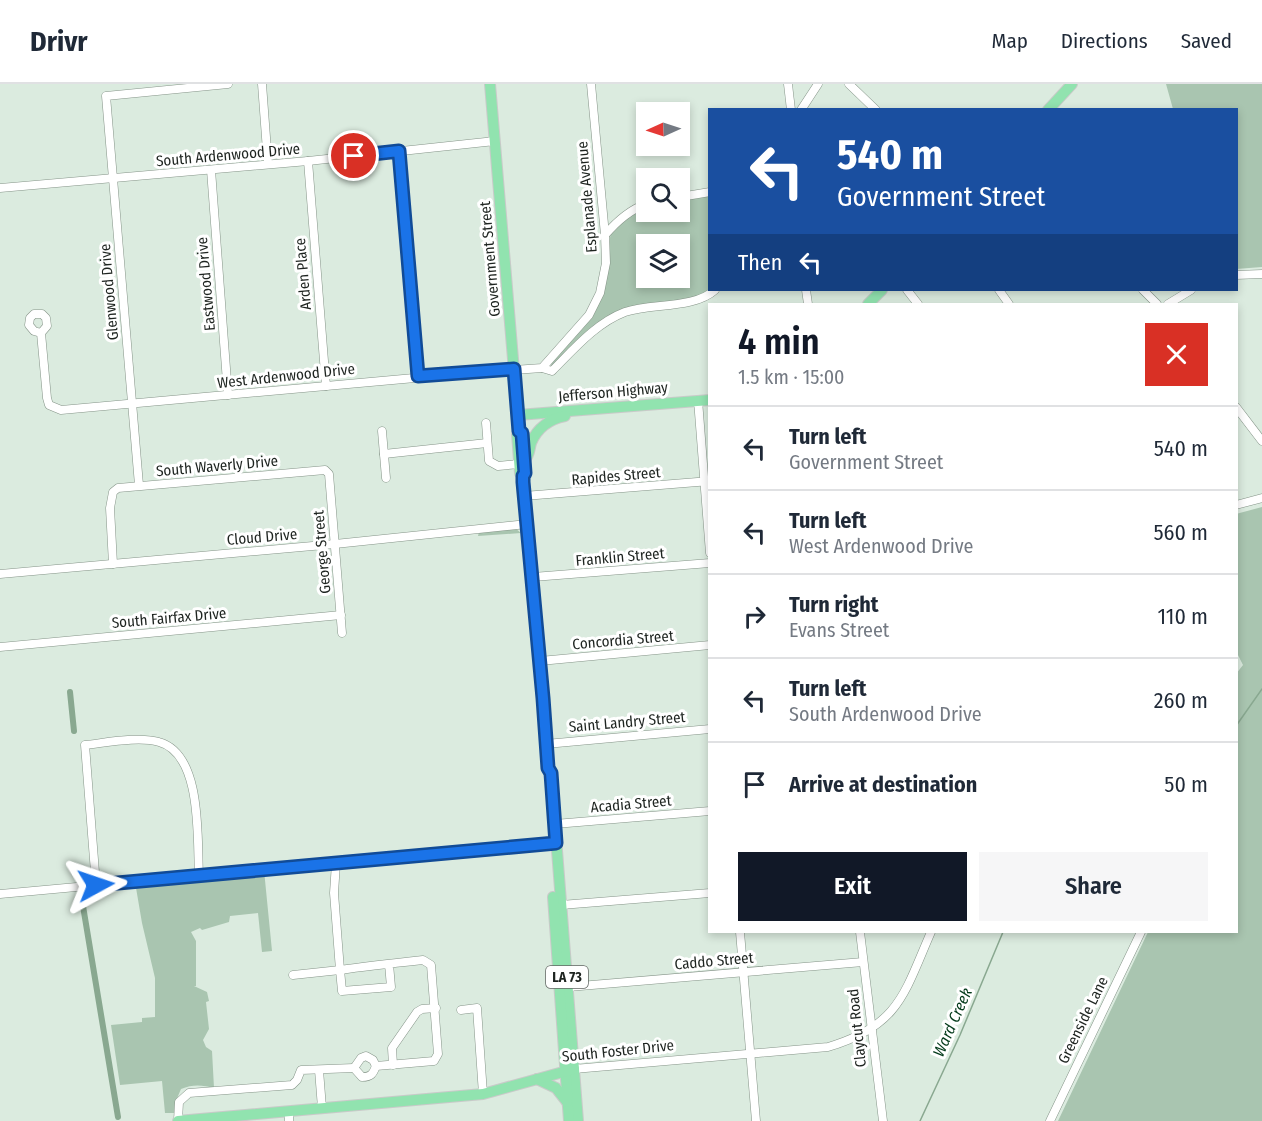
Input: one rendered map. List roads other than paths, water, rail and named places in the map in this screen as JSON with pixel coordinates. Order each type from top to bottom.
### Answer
[{"type":"main road","name":"Government Street","points":[[490,84],[519,431],[522,433],[520,473],[523,476],[548,770],[551,773],[555,824],[553,843],[569,1069],[578,1121]]},
{"type":"main road","points":[[1050,108],[1072,84]]},
{"type":"main road","points":[[1061,96],[1064,108]]},
{"type":"main road","points":[[869,303],[881,291]]},
{"type":"main road","name":"Jefferson Highway","points":[[518,415],[708,400]]},
{"type":"main road","points":[[522,462],[528,456],[532,441],[540,429],[553,419],[566,416],[568,411]]},
{"type":"main road","name":"Government Street","points":[[548,770],[544,774],[546,799],[561,905],[568,987],[567,1102],[569,1121]]},
{"type":"main road","points":[[546,799],[549,803],[550,820],[555,824]]},
{"type":"main road","name":"South Foster Drive","points":[[178,1121],[289,1116],[322,1108],[483,1094],[569,1069]]},
{"type":"main road","points":[[537,1079],[556,1088],[567,1102]]},
{"type":"street","name":"Glenwood Drive","points":[[139,485],[106,96],[228,84]]},
{"type":"street","points":[[262,84],[268,164]]},
{"type":"street","name":"Esplanade Avenue","points":[[542,368],[589,315],[595,305],[606,263],[591,84]]},
{"type":"street","points":[[788,84],[791,108]]},
{"type":"street","points":[[802,108],[818,84]]},
{"type":"street","points":[[849,84],[874,108]]},
{"type":"street","name":"South Ardenwood Drive","points":[[0,188],[308,161],[495,141]]},
{"type":"street","points":[[399,151],[418,376]]},
{"type":"street","name":"Arden Place","points":[[308,161],[326,386]]},
{"type":"street","name":"Eastwood Drive","points":[[211,170],[228,396]]},
{"type":"street","points":[[690,195],[708,192]]},
{"type":"street","points":[[605,235],[620,219],[636,207]]},
{"type":"street","points":[[1238,275],[1262,274]]},
{"type":"street","points":[[514,369],[542,368],[552,371],[587,336],[616,316],[640,309],[699,299],[713,291]]},
{"type":"street","points":[[908,291],[917,303]]},
{"type":"street","points":[[1145,291],[1156,303]]},
{"type":"street","points":[[1170,303],[1189,291]]},
{"type":"street","name":"West Ardenwood Drive","points":[[41,333],[47,398],[49,405],[61,410],[514,369]]},
{"type":"street","points":[[698,400],[708,506]]},
{"type":"street","points":[[1238,410],[1262,441]]},
{"type":"street","points":[[486,423],[489,462],[498,466],[522,462]]},
{"type":"street","points":[[382,431],[386,478]]},
{"type":"street","points":[[384,454],[487,443]]},
{"type":"street","name":"South Waverly Drive","points":[[113,564],[110,508],[113,492],[118,488],[325,470]]},
{"type":"street","name":"George Street","points":[[325,470],[329,474],[342,633]]},
{"type":"street","name":"Rapides Street","points":[[524,496],[707,482]]},
{"type":"street","points":[[1238,503],[1262,498]]},
{"type":"street","name":"Cloud Drive","points":[[0,574],[335,544],[526,524]]},
{"type":"street","name":"Franklin Street","points":[[532,578],[708,563]]},
{"type":"street","name":"South Fairfax Drive","points":[[0,647],[341,615]]},
{"type":"street","name":"Concordia Street","points":[[540,661],[708,645]]},
{"type":"street","name":"Saint Landry Street","points":[[546,744],[708,729]]},
{"type":"street","points":[[96,885],[85,745],[138,740],[158,741],[168,746],[184,762],[194,792],[199,876]]},
{"type":"street","name":"Acadia Street","points":[[555,824],[708,811]]},
{"type":"street","points":[[0,894],[553,843]]},
{"type":"street","points":[[336,863],[334,893],[342,991],[391,987],[389,964]]},
{"type":"street","points":[[561,905],[708,893]]},
{"type":"street","points":[[740,933],[756,1121]]},
{"type":"street","name":"Claycut Road","points":[[860,933],[883,1121]]},
{"type":"street","name":"South Foster Drive","points":[[569,1069],[828,1047],[852,1040],[871,1030],[891,1013],[905,992],[931,933]]},
{"type":"street","name":"Greenside Lane","points":[[1050,1121],[1141,933]]},
{"type":"street","points":[[293,975],[423,960],[431,965],[438,1054],[434,1061],[376,1066]]},
{"type":"street","name":"Caddo Street","points":[[568,987],[864,962]]},
{"type":"street","points":[[393,1065],[392,1048],[417,1012],[422,1009],[436,1008]]},
{"type":"street","points":[[461,1010],[477,1008],[483,1094]]},
{"type":"street","points":[[366,1056],[373,1060],[376,1066],[374,1073],[369,1077],[362,1077],[354,1068],[361,1058],[366,1056]]},
{"type":"street","points":[[178,1121],[179,1102],[189,1094],[292,1085],[301,1070],[354,1068]]},
{"type":"street","points":[[319,1070],[322,1108]]},
{"type":"waterway","name":"Ward Creek","points":[[1238,723],[1262,689]]},
{"type":"waterway","points":[[70,692],[74,731]]},
{"type":"waterway","points":[[81,894],[118,1117]]},
{"type":"waterway","name":"Ward Creek","points":[[920,1121],[960,1035],[1003,933]]}]
